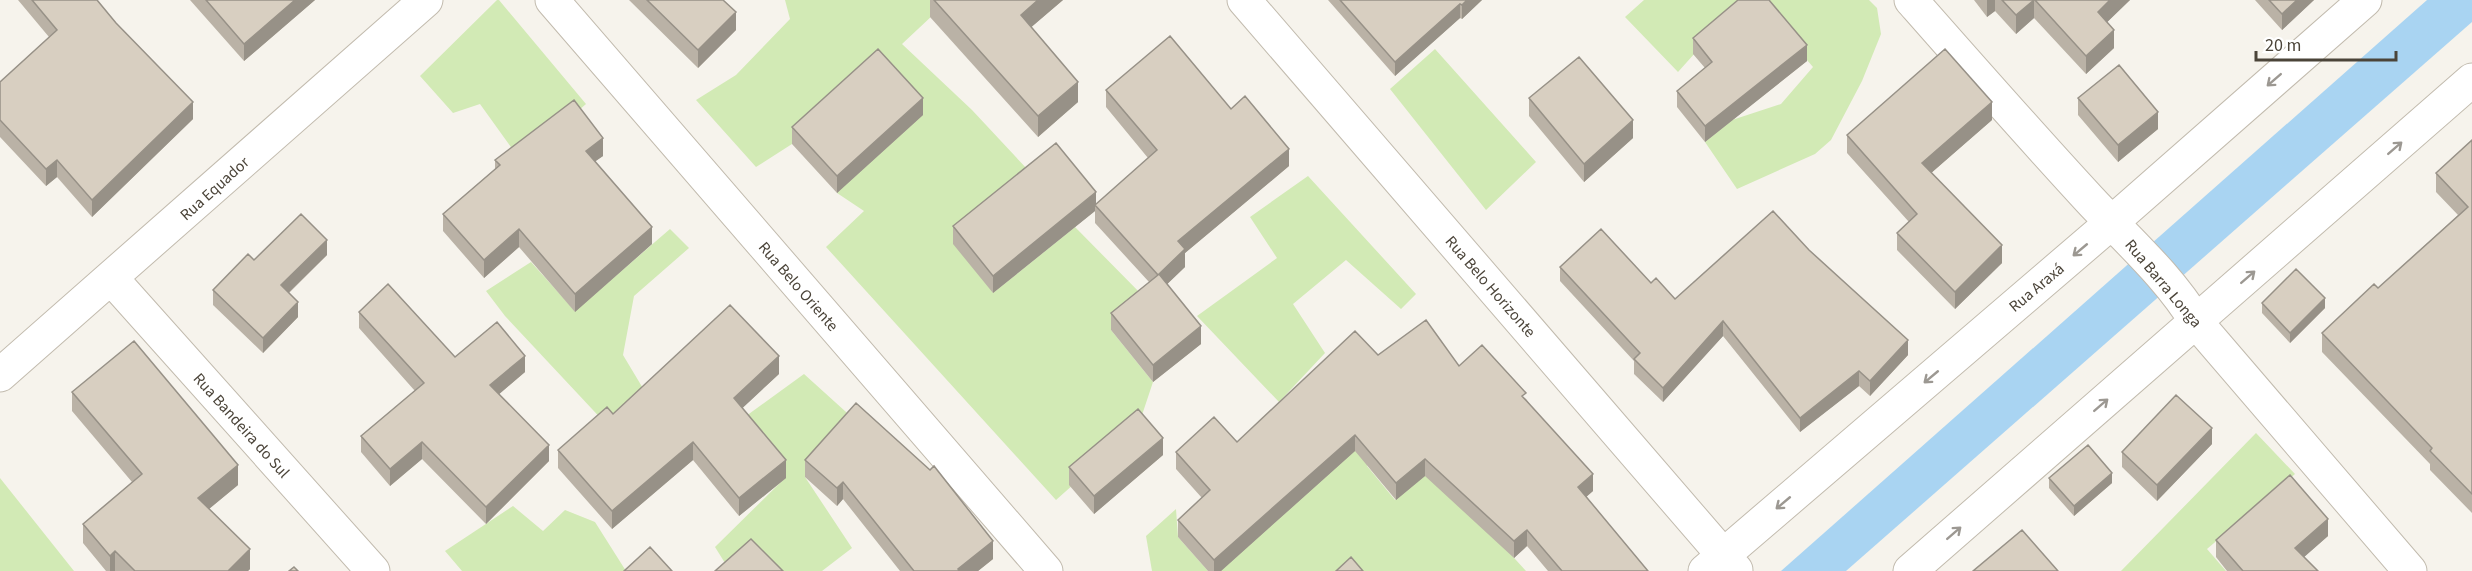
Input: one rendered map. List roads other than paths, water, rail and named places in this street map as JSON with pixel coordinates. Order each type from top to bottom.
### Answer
[{"type":"street","name":"Rua Equador","points":[[0,375],[112,279],[426,0]]},
{"type":"street","name":"Rua Belo Oriente","points":[[552,0],[1046,571]]},
{"type":"street","name":"Rua Belo Horizonte","points":[[1244,0],[1721,566]]},
{"type":"street","name":"Rua Barra Longa","points":[[1911,0],[2121,232],[2410,571]]},
{"type":"street","name":"Rua Araxá","points":[[1721,566],[2121,232],[2365,0]]},
{"type":"street","points":[[1910,571],[2191,313],[2472,80]]},
{"type":"street","name":"Rua Bandeira do Sul","points":[[112,279],[373,571]]},
{"type":"water","points":[[2427,0],[2472,0],[2472,22],[1846,571],[1781,571]]}]
